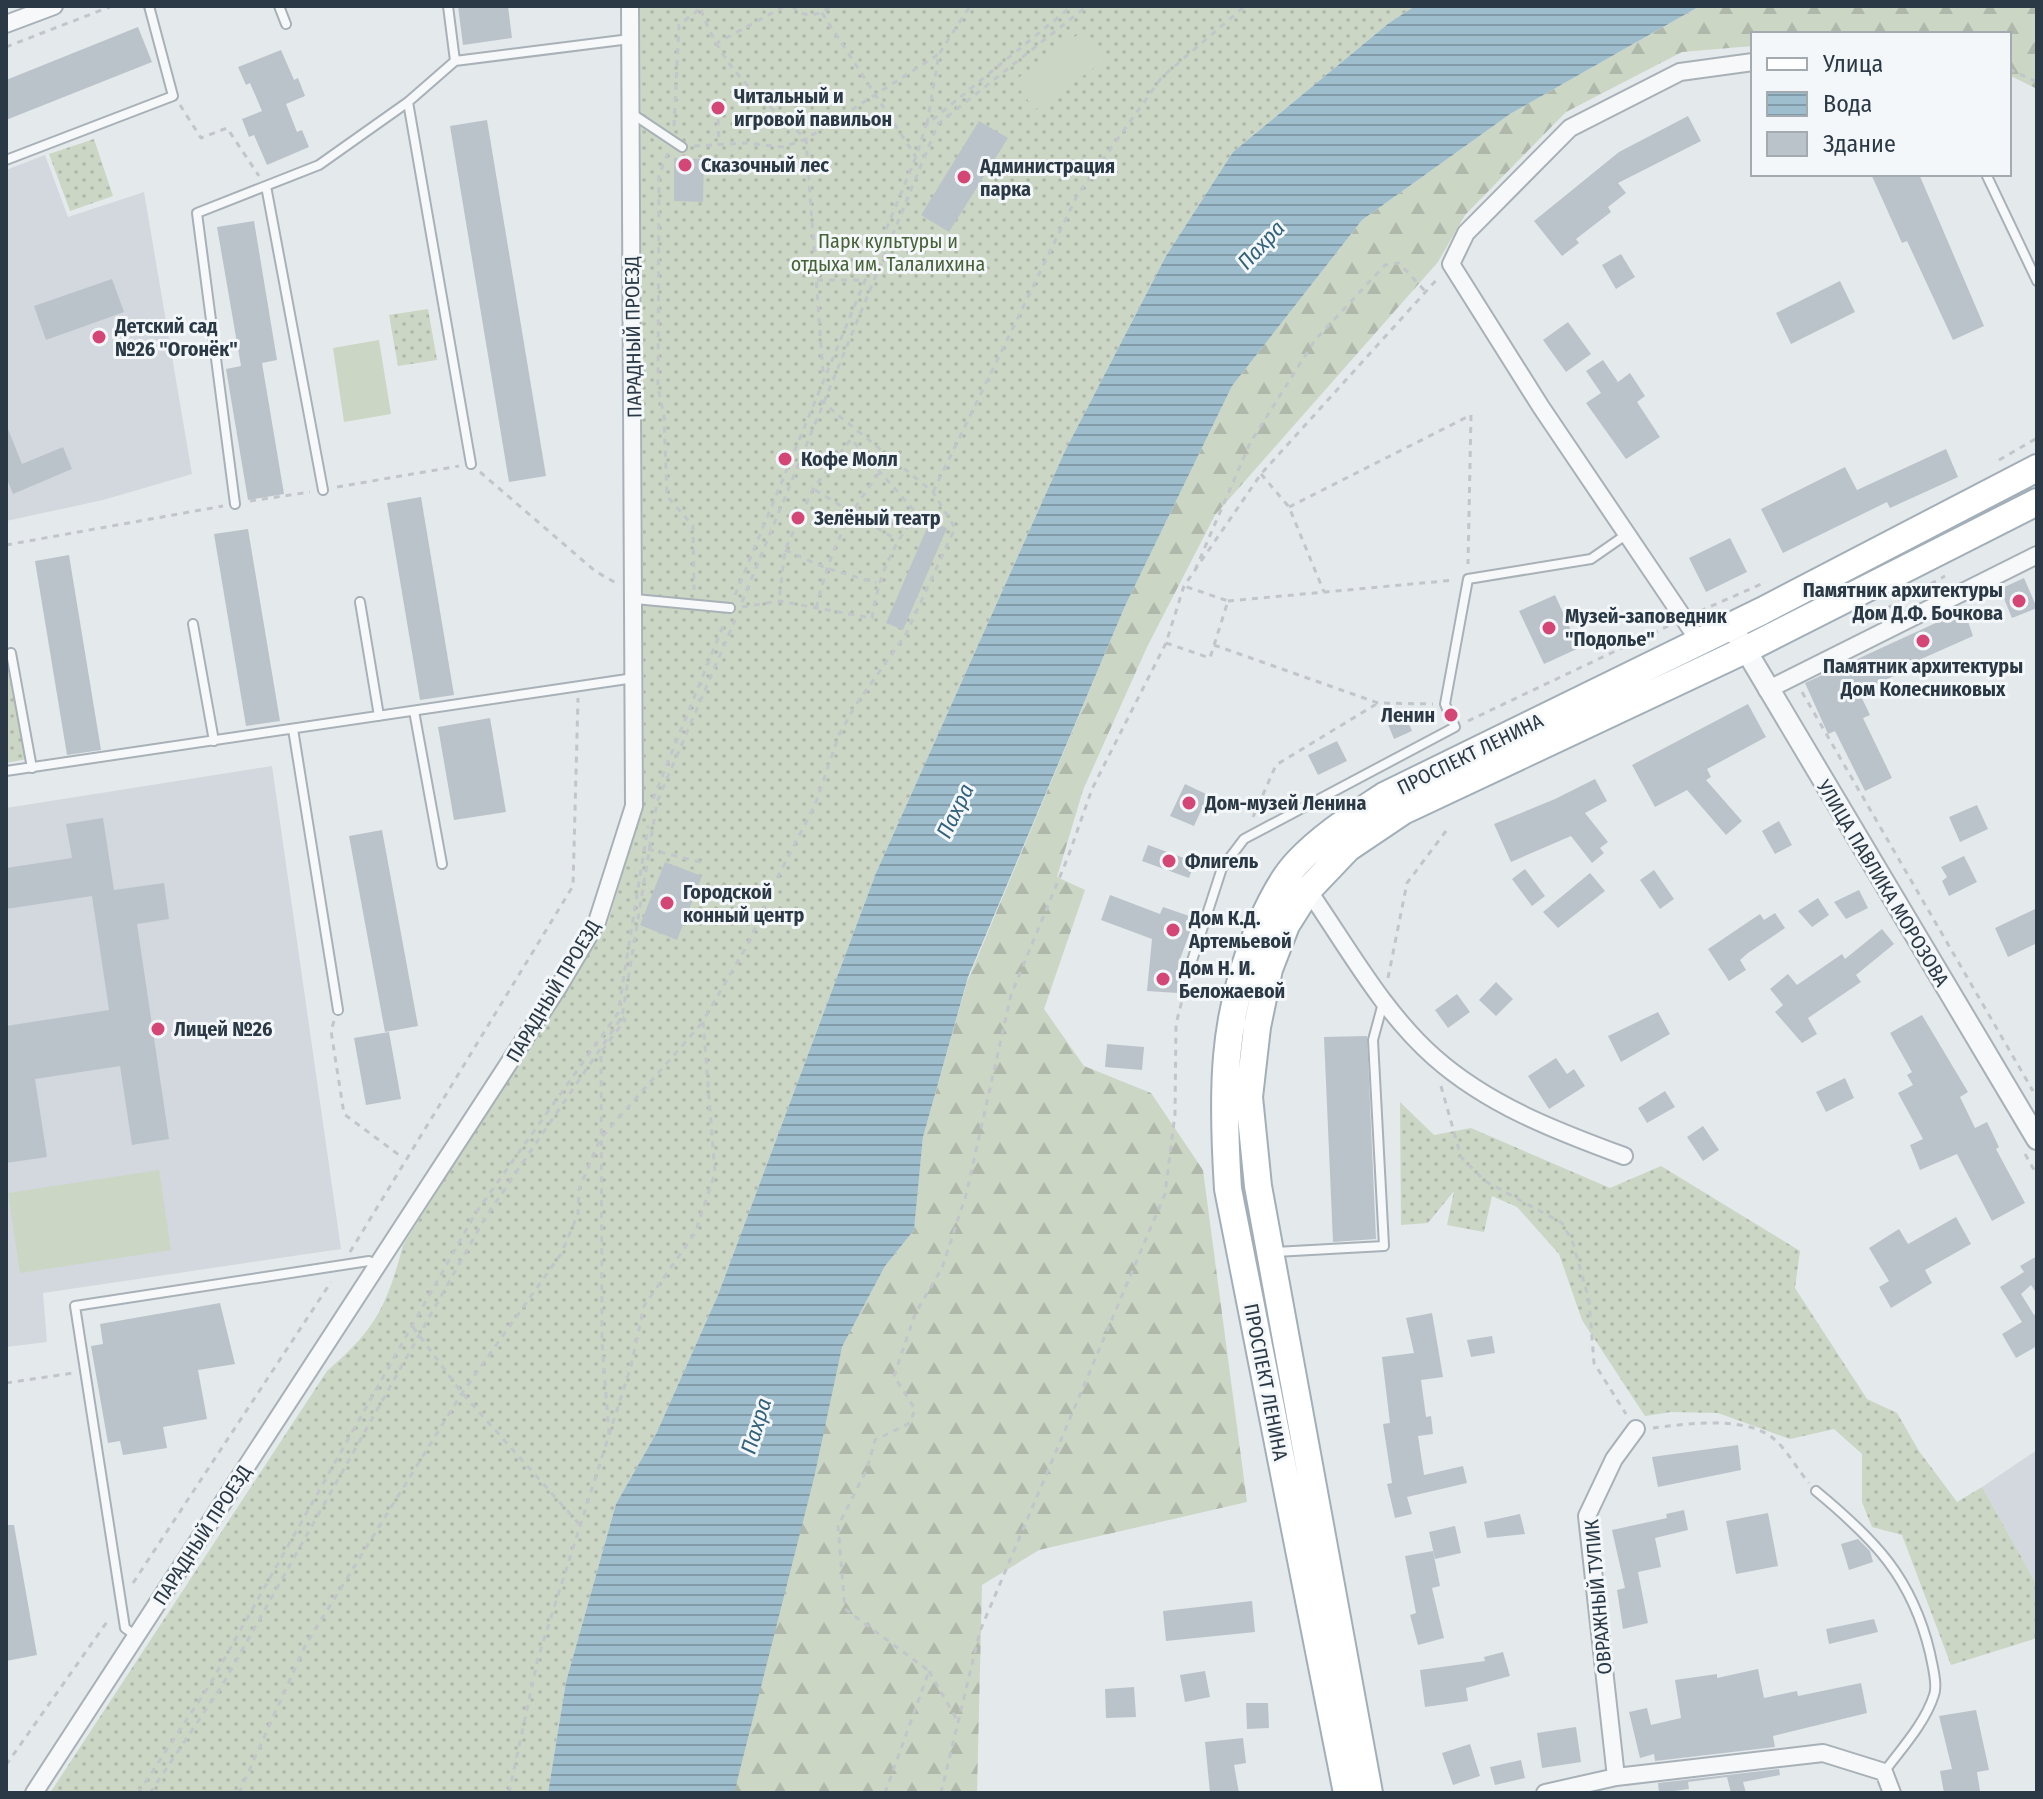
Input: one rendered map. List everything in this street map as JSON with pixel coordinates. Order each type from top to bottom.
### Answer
[{"type":"main road","name":"ПРОСПЕКТ ЛЕНИНА","points":[[1347,1793],[1228,1189],[1223,1098],[1229,1023],[1248,954],[1268,908],[1295,865],[1328,834],[1384,796],[1732,626],[2037,468]]},
{"type":"main road","name":"ПРОСПЕКТ ЛЕНИНА","points":[[1369,1793],[1258,1186],[1249,1097],[1257,1027],[1269,969],[1286,925],[1308,890],[1348,848],[1403,811],[1745,650],[2025,508]]},
{"type":"street","points":[[6,24],[54,6]]},
{"type":"street","name":"ПАРАДНЫЙ ПРОЕЗД","points":[[34,1793],[597,922],[634,806],[630,6]]},
{"type":"street","points":[[1699,641],[1451,264],[1466,233],[1570,128],[1680,72],[1751,62]]},
{"type":"street","points":[[1767,690],[2037,555]]},
{"type":"street","name":"УЛИЦА ПАВЛИКА МОРОЗОВА","points":[[1732,626],[1767,690],[2037,1139]]},
{"type":"street","points":[[1308,890],[1384,1002],[1432,1056],[1479,1092],[1558,1132],[1624,1156]]},
{"type":"street","name":"ОВРАЖНЫЙ ТУПИК","points":[[1616,1777],[1587,1516],[1614,1459],[1636,1429]]},
{"type":"street","points":[[1545,1793],[1616,1777],[1823,1753],[1884,1772],[1892,1793]]},
{"type":"lane","points":[[6,160],[173,96],[149,6]]},
{"type":"lane","points":[[279,6],[286,24]]},
{"type":"lane","points":[[448,6],[455,61]]},
{"type":"lane","points":[[235,504],[197,213],[319,165],[408,102],[455,61],[630,39]]},
{"type":"lane","points":[[408,102],[471,464]]},
{"type":"lane","points":[[630,112],[682,147]]},
{"type":"lane","points":[[1987,176],[2037,281]]},
{"type":"lane","points":[[266,186],[323,490]]},
{"type":"lane","points":[[1188,973],[1222,868],[1244,839],[1455,727],[1445,704],[1468,579],[1591,559],[1627,534]]},
{"type":"lane","points":[[635,596],[730,608]]},
{"type":"lane","points":[[360,602],[379,716]]},
{"type":"lane","points":[[193,624],[214,741]]},
{"type":"lane","points":[[11,653],[32,768]]},
{"type":"lane","points":[[6,771],[635,678]]},
{"type":"lane","points":[[414,711],[442,864]]},
{"type":"lane","points":[[293,729],[338,1010]]},
{"type":"lane","points":[[1270,1252],[1384,1246],[1373,1040],[1384,1002]]},
{"type":"lane","points":[[136,1636],[125,1628],[75,1306],[369,1261],[377,1266]]},
{"type":"lane","points":[[1816,1491],[1877,1547],[1920,1611],[1936,1692],[1920,1723],[1884,1772]]},
{"type":"path","points":[[6,47],[112,6]]},
{"type":"path","points":[[714,44],[785,6]]},
{"type":"path","points":[[792,6],[804,15],[822,13],[831,6]]},
{"type":"path","points":[[682,147],[746,143],[783,147],[806,139],[939,54],[958,30],[970,6]]},
{"type":"path","points":[[926,125],[1072,6]]},
{"type":"path","points":[[138,1793],[209,1686],[475,1214],[595,1045],[620,1015],[657,802],[938,124],[1087,6]]},
{"type":"path","points":[[933,492],[1078,194],[1162,77],[1245,6]]},
{"type":"path","points":[[694,605],[693,526],[667,496],[664,416],[658,387],[659,175],[673,140],[679,25],[701,7],[714,44],[738,78],[806,139],[824,377]]},
{"type":"path","points":[[822,13],[916,157]]},
{"type":"path","points":[[647,849],[651,804],[916,157],[926,125],[939,54]]},
{"type":"path","points":[[2011,70],[2037,82]]},
{"type":"path","points":[[173,96],[201,138],[227,128],[266,186]]},
{"type":"path","points":[[718,119],[719,145]]},
{"type":"path","points":[[1194,572],[1250,443],[1315,340],[1385,265],[1399,263],[1425,291]]},
{"type":"path","points":[[957,1720],[929,1671],[845,1609],[838,1526],[867,1469],[875,1440],[910,1423],[915,1409],[894,1376],[915,1314],[942,1268],[966,1195],[1011,995],[1068,857],[1092,789],[1166,643],[1184,586],[1261,474],[1451,264]]},
{"type":"path","points":[[817,280],[864,280]]},
{"type":"path","points":[[239,1793],[305,1646],[462,1393],[561,1254],[578,1214],[579,1189],[600,1139],[703,1021],[749,942],[774,884],[815,805],[839,735],[906,634],[955,528],[933,492],[816,397]]},
{"type":"path","points":[[1184,586],[1228,601],[1468,579],[1471,415],[1289,507]]},
{"type":"path","points":[[730,608],[779,601],[872,618],[877,583],[897,540],[917,514],[851,439],[813,489],[785,550],[779,601]]},
{"type":"path","points":[[6,545],[471,464],[595,571],[635,596]]},
{"type":"path","points":[[816,608],[826,568],[850,511],[880,472]]},
{"type":"path","points":[[1261,474],[1289,507],[1324,592]]},
{"type":"path","points":[[813,489],[897,540]]},
{"type":"path","points":[[785,550],[826,568],[877,583]]},
{"type":"path","points":[[1166,643],[1210,658],[1228,601]]},
{"type":"path","points":[[1455,727],[1684,619]]},
{"type":"path","points":[[1214,645],[1378,703],[1445,704]]},
{"type":"path","points":[[1793,677],[2037,1097]]},
{"type":"path","points":[[6,1765],[121,1602],[342,1265],[573,886],[578,686]]},
{"type":"path","points":[[1244,839],[1276,765],[1378,703]]},
{"type":"path","points":[[1384,1002],[1407,883],[1446,831]]},
{"type":"path","points":[[647,849],[704,863]]},
{"type":"path","points":[[941,1793],[980,1631],[1165,1194],[1175,1114],[1176,1024],[1188,973]]},
{"type":"path","points":[[338,1010],[331,1031],[344,1114],[405,1159]]},
{"type":"path","points":[[150,1793],[223,1684],[485,1218],[600,1051],[625,1020],[620,1015]]},
{"type":"path","points":[[509,1793],[538,1658],[610,1436],[631,1366],[644,1306],[695,1233],[715,1173],[703,1021]]},
{"type":"path","points":[[595,1045],[600,1051],[602,1342],[610,1436]]},
{"type":"path","points":[[1432,1056],[1461,1157],[1485,1181],[1562,1223],[1573,1243],[1589,1300],[1594,1363],[1636,1429],[1686,1422],[1754,1428],[1774,1439],[1816,1491]]},
{"type":"path","points":[[412,1326],[462,1393],[581,1526]]},
{"type":"path","points":[[6,1383],[85,1372]]},
{"type":"path","points":[[885,1793],[929,1671]]},
{"type":"shaded area","name":"Детский сад №26 \"Огонёк\"","points":[[45,155],[68,217],[144,192],[192,474],[103,500],[6,521],[6,170]]},
{"type":"shaded area","name":"Лицей №26","points":[[272,766],[341,1249],[43,1293],[47,1342],[6,1347],[6,808]]},
{"type":"shaded area","points":[[2037,1450],[2037,1585],[1982,1487]]},
{"type":"green space","name":"Парк культуры и отдыха им. Талалихина","points":[[640,6],[1415,6],[1389,23],[1233,152],[1166,256],[1065,451],[876,873],[718,1295],[657,1432],[616,1504],[566,1682],[548,1793],[50,1793],[327,1371],[357,1343],[377,1316],[391,1285],[403,1245],[608,922],[644,801]]},
{"type":"green space","points":[[1700,6],[2033,6],[2037,9],[2037,89],[2011,76],[2011,32],[1751,32],[1751,46],[1682,52],[1566,112],[1465,215],[1438,262],[1215,515],[1147,647],[1083,790],[1057,877],[1085,890],[1044,1009],[1084,1066],[1151,1093],[1203,1170],[1247,1502],[1039,1550],[982,1585],[977,1793],[733,1793],[842,1347],[885,1266],[914,1230],[923,1137],[967,982],[1125,606],[1232,386],[1362,220],[1510,114]]},
{"type":"green space","points":[[1083,31],[1104,61],[1035,110],[1014,81]]},
{"type":"green space","points":[[94,139],[113,196],[70,211],[49,154]]},
{"type":"green space","points":[[428,309],[437,360],[398,366],[389,315]]},
{"type":"green space","points":[[379,340],[391,414],[344,422],[333,348]]},
{"type":"green space","points":[[6,639],[27,759],[6,763]]},
{"type":"green space","points":[[1400,1102],[1434,1135],[1471,1128],[1610,1188],[1661,1166],[1800,1251],[1795,1288],[1867,1399],[1897,1413],[1919,1451],[1957,1502],[1982,1487],[2037,1585],[2037,1638],[1951,1665],[1902,1535],[1872,1527],[1862,1502],[1862,1454],[1834,1429],[1790,1439],[1718,1413],[1671,1412],[1645,1416],[1582,1320],[1559,1254],[1517,1207],[1492,1196],[1484,1232],[1447,1225],[1454,1191],[1428,1223],[1401,1225]]},
{"type":"green space","points":[[159,1170],[171,1250],[20,1273],[8,1193]]},
{"type":"water","name":"Пахра","points":[[1415,6],[1700,6],[1510,114],[1362,220],[1232,386],[1125,606],[968,977],[923,1137],[914,1230],[885,1266],[842,1347],[814,1478],[734,1793],[548,1793],[566,1682],[616,1504],[657,1432],[718,1295],[876,873],[1065,451],[1166,256],[1233,152],[1389,23]]},
{"type":"building","points":[[458,6],[508,6],[512,38],[463,45]]},
{"type":"building","points":[[138,27],[152,62],[6,120],[6,80]]},
{"type":"building","points":[[281,50],[305,96],[286,104],[297,132],[302,130],[309,147],[267,165],[254,135],[249,137],[242,119],[262,111],[250,83],[246,85],[238,67]]},
{"type":"building","points":[[1688,116],[1701,141],[1618,183],[1626,193],[1608,207],[1611,212],[1576,239],[1579,243],[1562,256],[1534,221],[1619,152]]},
{"type":"building","points":[[487,120],[546,476],[509,482],[450,126]]},
{"type":"building","name":"Администрация парка","points":[[979,121],[1008,138],[949,232],[921,215]]},
{"type":"building","points":[[674,158],[704,159],[703,202],[674,201]]},
{"type":"building","points":[[1872,176],[1920,176],[1984,326],[1953,340],[1907,241],[1902,243]]},
{"type":"building","points":[[254,221],[277,360],[262,363],[284,494],[248,500],[226,369],[241,366],[217,227]]},
{"type":"building","points":[[1621,254],[1635,277],[1616,289],[1602,265]]},
{"type":"building","points":[[112,279],[124,312],[46,340],[34,306]]},
{"type":"building","points":[[1840,281],[1855,312],[1791,344],[1776,313]]},
{"type":"building","points":[[1568,322],[1591,354],[1566,372],[1543,340]]},
{"type":"building","points":[[1603,360],[1618,382],[1630,373],[1645,396],[1637,402],[1660,437],[1626,459],[1586,403],[1601,393],[1586,371]]},
{"type":"building","points":[[6,424],[22,464],[63,447],[72,469],[13,494],[6,477]]},
{"type":"building","points":[[1946,449],[1958,477],[1890,508],[1887,502],[1783,553],[1761,509],[1845,467],[1857,490]]},
{"type":"building","points":[[421,497],[454,695],[420,700],[387,503]]},
{"type":"building","points":[[930,521],[947,528],[903,630],[886,623]]},
{"type":"building","points":[[248,529],[280,721],[246,726],[214,534]]},
{"type":"building","points":[[1730,538],[1747,572],[1706,592],[1689,558]]},
{"type":"building","points":[[69,555],[101,750],[67,755],[35,561]]},
{"type":"building","points":[[2024,578],[2037,608],[2012,618],[2000,589]]},
{"type":"building","points":[[1555,595],[1579,648],[1544,664],[1519,611]]},
{"type":"building","points":[[1964,610],[1973,636],[1892,672],[1894,676],[1859,692],[1870,715],[1863,718],[1892,778],[1865,791],[1835,731],[1828,734],[1805,683]]},
{"type":"building","points":[[1748,704],[1766,737],[1707,769],[1711,777],[1706,780],[1742,821],[1726,835],[1687,790],[1655,807],[1632,765]]},
{"type":"building","points":[[1403,710],[1412,731],[1394,739],[1385,717]]},
{"type":"building","points":[[490,718],[506,812],[454,820],[438,727]]},
{"type":"building","points":[[1337,741],[1347,761],[1318,775],[1308,755]]},
{"type":"building","points":[[1595,779],[1607,801],[1585,813],[1608,842],[1600,848],[1604,853],[1592,863],[1571,836],[1511,862],[1494,824]]},
{"type":"building","points":[[1185,784],[1208,795],[1194,826],[1170,816]]},
{"type":"building","points":[[1977,805],[1988,829],[1960,842],[1949,817]]},
{"type":"building","points":[[103,818],[114,890],[164,883],[169,919],[137,924],[169,1139],[132,1145],[120,1066],[35,1079],[47,1157],[6,1163],[6,1026],[109,1010],[92,896],[6,909],[6,868],[72,858],[66,824]]},
{"type":"building","points":[[1779,821],[1792,845],[1775,854],[1762,831]]},
{"type":"building","points":[[382,830],[418,1026],[385,1032],[349,836]]},
{"type":"building","name":"Флигель","points":[[1148,845],[1195,862],[1189,878],[1142,861]]},
{"type":"building","points":[[1964,856],[1977,882],[1949,896],[1942,881],[1947,877],[1941,867]]},
{"type":"building","points":[[665,862],[702,876],[677,940],[640,925]]},
{"type":"building","points":[[1525,869],[1545,896],[1532,906],[1512,879]]},
{"type":"building","points":[[1654,870],[1674,899],[1660,909],[1640,880]]},
{"type":"building","points":[[1590,873],[1605,891],[1558,928],[1543,912]]},
{"type":"building","points":[[1859,890],[1868,908],[1846,919],[1834,902]]},
{"type":"building","points":[[1110,895],[1160,914],[1163,907],[1195,918],[1179,962],[1178,993],[1147,991],[1152,939],[1101,920]]},
{"type":"building","points":[[1818,898],[1829,915],[1812,927],[1798,911]]},
{"type":"building","points":[[2037,908],[2037,943],[2008,957],[1995,928]]},
{"type":"building","points":[[1775,913],[1785,928],[1740,960],[1746,970],[1729,981],[1708,949],[1760,914],[1764,920]]},
{"type":"building","points":[[1882,929],[1894,944],[1856,975],[1861,982],[1808,1018],[1817,1034],[1802,1043],[1775,1012],[1783,1005],[1770,989],[1788,974],[1797,985],[1842,954],[1845,959]]},
{"type":"building","points":[[1496,982],[1513,999],[1496,1016],[1479,1000]]},
{"type":"building","points":[[1457,994],[1470,1012],[1448,1028],[1435,1010]]},
{"type":"building","points":[[1658,1012],[1670,1034],[1621,1062],[1608,1036]]},
{"type":"building","points":[[1922,1015],[1968,1092],[1960,1097],[1975,1128],[1987,1122],[1999,1147],[1996,1149],[2025,1203],[1992,1221],[1957,1154],[1920,1170],[1910,1145],[1923,1139],[1898,1093],[1913,1085],[1907,1075],[1912,1072],[1890,1033]]},
{"type":"building","points":[[389,1032],[401,1099],[366,1105],[354,1038]]},
{"type":"building","points":[[1367,1036],[1376,1239],[1333,1242],[1324,1037]]},
{"type":"building","points":[[1107,1044],[1144,1047],[1142,1070],[1105,1067]]},
{"type":"building","points":[[1556,1058],[1567,1074],[1574,1069],[1585,1086],[1549,1109],[1528,1076]]},
{"type":"building","points":[[1845,1078],[1854,1098],[1826,1112],[1816,1092]]},
{"type":"building","points":[[1665,1091],[1675,1107],[1647,1123],[1638,1108]]},
{"type":"building","points":[[1703,1126],[1719,1150],[1703,1161],[1687,1137]]},
{"type":"building","points":[[1956,1217],[1971,1244],[1925,1270],[1932,1283],[1891,1308],[1879,1287],[1889,1281],[1869,1248],[1899,1229],[1908,1244]]},
{"type":"building","points":[[2037,1256],[2037,1294],[2031,1285],[2021,1294],[2034,1315],[2037,1313],[2037,1346],[2016,1358],[2002,1334],[2022,1322],[2000,1287],[2024,1272],[2020,1266]]},
{"type":"building","points":[[220,1303],[235,1364],[198,1370],[207,1419],[163,1427],[167,1448],[123,1455],[120,1441],[108,1443],[91,1346],[103,1344],[100,1324]]},
{"type":"building","points":[[1432,1313],[1443,1377],[1421,1380],[1426,1417],[1431,1416],[1433,1434],[1418,1436],[1424,1475],[1463,1466],[1467,1483],[1407,1497],[1412,1514],[1395,1518],[1387,1484],[1392,1483],[1383,1424],[1390,1423],[1382,1357],[1414,1353],[1406,1318]]},
{"type":"building","points":[[1492,1336],[1495,1353],[1471,1357],[1467,1340]]},
{"type":"building","points":[[1738,1445],[1741,1470],[1658,1487],[1652,1457]]},
{"type":"building","points":[[1684,1510],[1688,1530],[1655,1538],[1661,1567],[1638,1572],[1648,1623],[1623,1629],[1617,1590],[1625,1588],[1612,1530],[1667,1518],[1666,1514]]},
{"type":"building","points":[[1768,1513],[1778,1566],[1736,1574],[1726,1521]]},
{"type":"building","points":[[1520,1514],[1525,1534],[1487,1538],[1484,1522]]},
{"type":"building","points":[[6,1525],[14,1525],[37,1655],[6,1661]]},
{"type":"building","points":[[1455,1526],[1461,1553],[1435,1559],[1429,1532]]},
{"type":"building","points":[[1858,1539],[1870,1551],[1873,1562],[1849,1570],[1841,1544]]},
{"type":"building","points":[[1433,1551],[1440,1586],[1432,1588],[1444,1638],[1418,1645],[1410,1615],[1416,1613],[1405,1556]]},
{"type":"building","points":[[1252,1601],[1255,1632],[1166,1641],[1163,1611]]},
{"type":"building","points":[[1874,1619],[1878,1632],[1829,1644],[1826,1629]]},
{"type":"building","points":[[1503,1652],[1510,1676],[1466,1688],[1468,1701],[1425,1707],[1420,1670],[1485,1661],[1484,1657]]},
{"type":"building","points":[[1758,1669],[1764,1698],[1797,1691],[1798,1696],[1861,1683],[1867,1713],[1773,1736],[1775,1747],[1655,1761],[1654,1754],[1640,1758],[1629,1712],[1647,1708],[1651,1725],[1681,1718],[1675,1680],[1717,1674],[1717,1678]]},
{"type":"building","points":[[1205,1671],[1210,1697],[1185,1702],[1180,1675]]},
{"type":"building","points":[[1134,1687],[1136,1717],[1106,1718],[1105,1689]]},
{"type":"building","points":[[1246,1703],[1268,1703],[1269,1728],[1247,1729]]},
{"type":"building","points":[[1976,1710],[1989,1770],[1977,1772],[1980,1791],[1944,1793],[1940,1771],[1952,1769],[1939,1716]]},
{"type":"building","points":[[1576,1727],[1581,1762],[1542,1768],[1537,1733]]},
{"type":"building","points":[[1243,1738],[1246,1763],[1234,1765],[1239,1793],[1210,1793],[1205,1742]]},
{"type":"building","points":[[1470,1744],[1480,1776],[1453,1785],[1442,1753]]},
{"type":"building","points":[[1521,1760],[1525,1778],[1495,1785],[1490,1767]]},
{"type":"building","points":[[1779,1769],[1780,1775],[1743,1782],[1746,1793],[1731,1793],[1727,1777],[1688,1782],[1689,1789],[1659,1793],[1658,1783]]},
{"type":"place","name":"Читальный и игровой павильон","points":[[718,108]]},
{"type":"place","name":"Сказочный лес","points":[[685,165]]},
{"type":"place","name":"Администрация парка","points":[[964,177]]},
{"type":"place","name":"Детский сад №26 \"Огонёк\"","points":[[99,337]]},
{"type":"place","name":"Кофе Молл","points":[[785,459]]},
{"type":"place","name":"Зелёный театр","points":[[798,518]]},
{"type":"place","name":"Памятник архитектуры Дом Д.Ф. Бочкова","points":[[2019,601]]},
{"type":"place","name":"Музей-заповедник \"Подолье\"","points":[[1549,628]]},
{"type":"place","name":"Памятник архитектуры Дом Колесниковых","points":[[1923,641]]},
{"type":"place","name":"Ленин","points":[[1451,715]]},
{"type":"place","name":"Дом-музей Ленина","points":[[1189,803]]},
{"type":"place","name":"Флигель","points":[[1169,861]]},
{"type":"place","name":"Городской конный центр","points":[[667,903]]},
{"type":"place","name":"Дом К.Д. Артемьевой","points":[[1173,930]]},
{"type":"place","name":"Дом Н. И. Беложаевой","points":[[1163,979]]},
{"type":"place","name":"Лицей №26","points":[[158,1029]]}]
